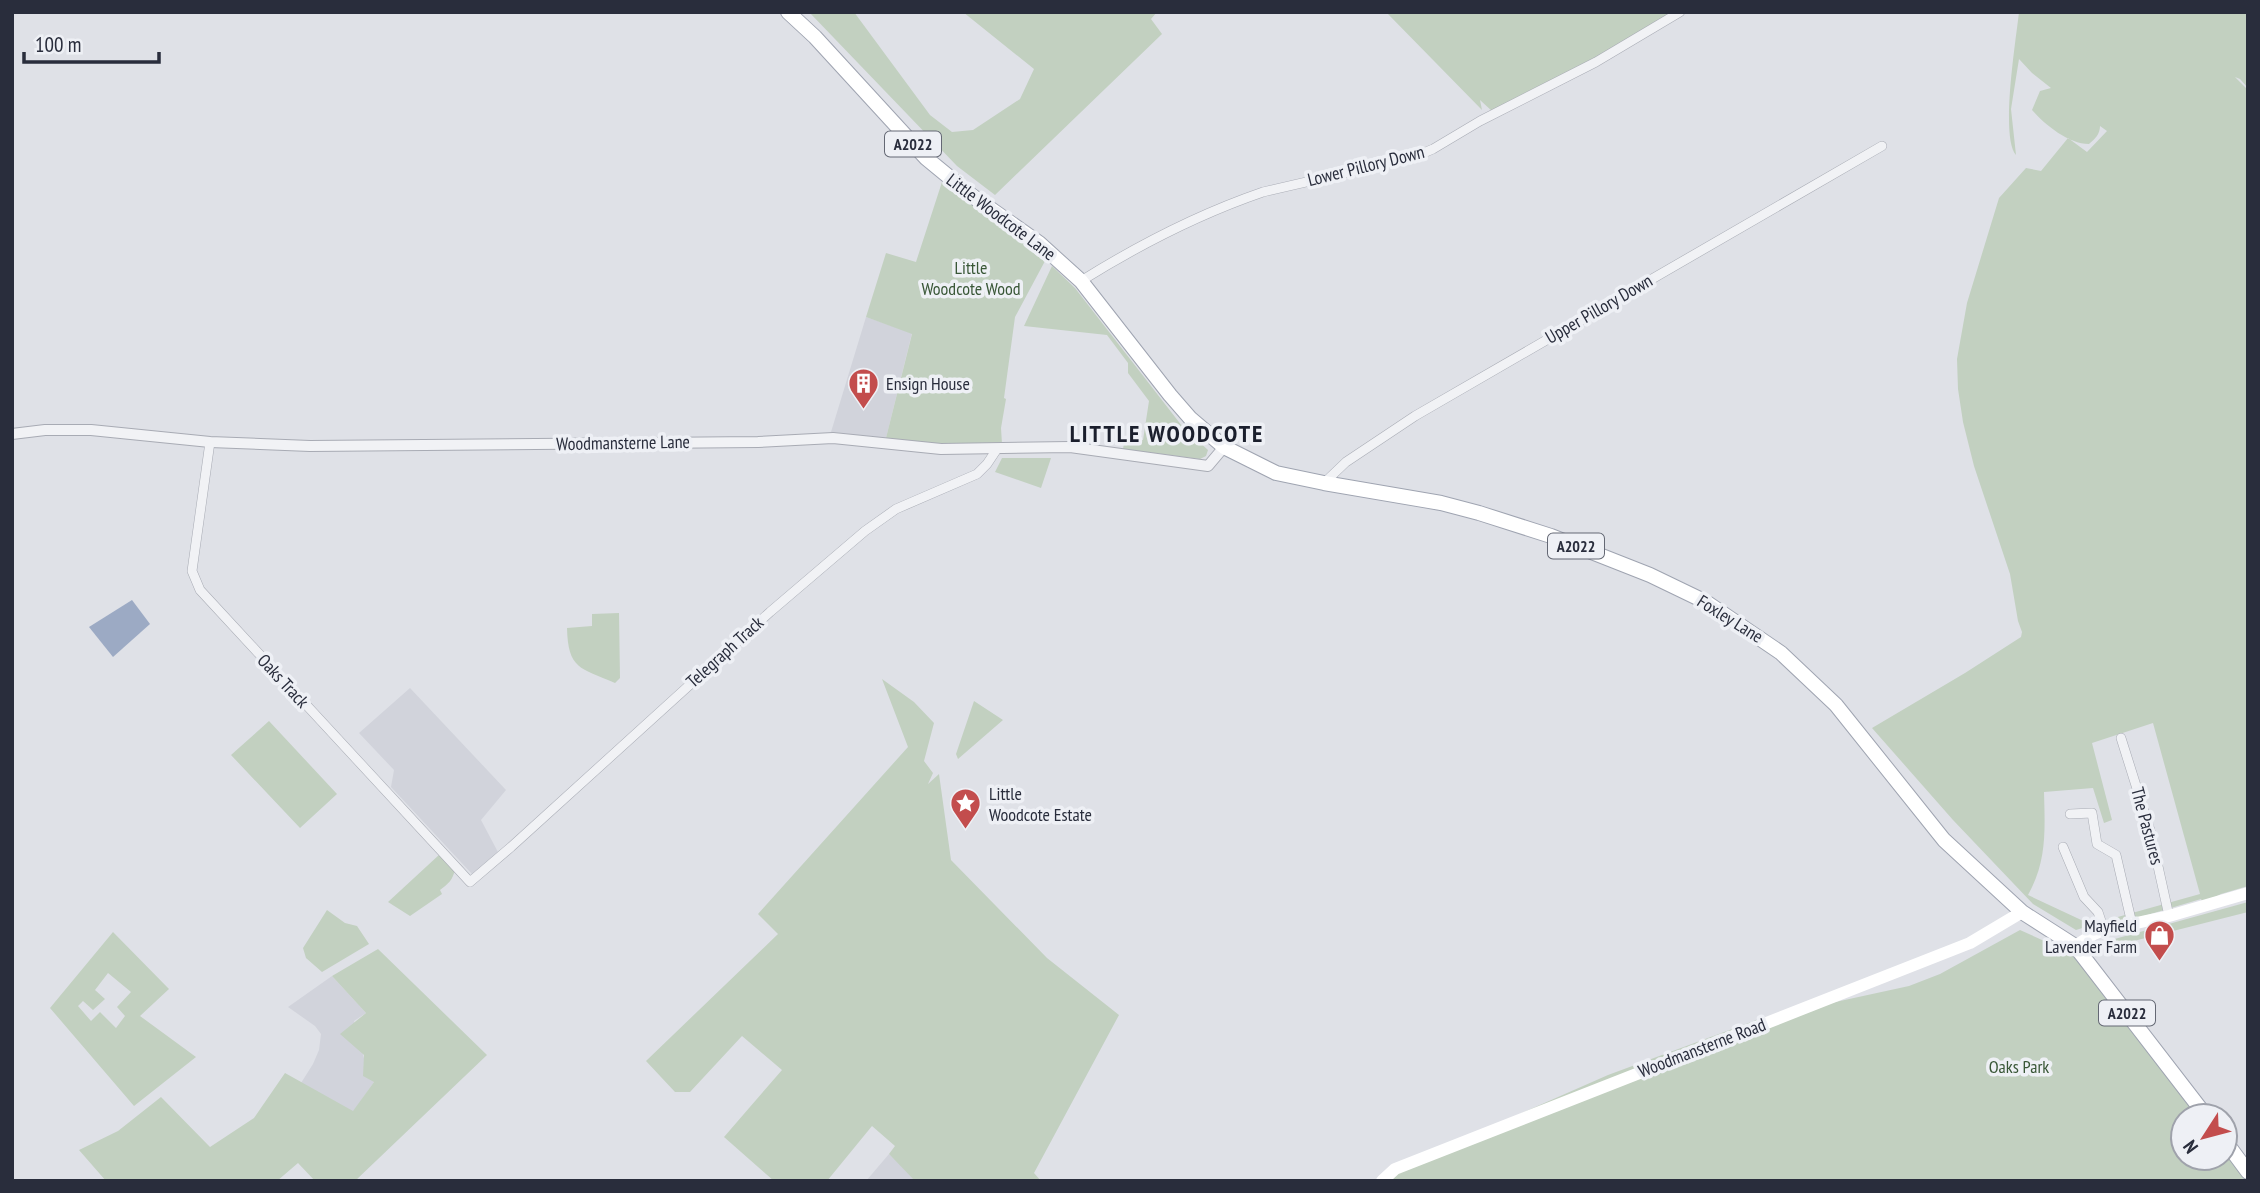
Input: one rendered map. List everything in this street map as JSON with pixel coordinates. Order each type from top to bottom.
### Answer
[{"type":"main road","name":"Little Woodcote Lane","points":[[788,12],[815,37],[926,158],[971,195],[1040,243],[1080,281],[1190,418],[1224,447],[1276,473]]},
{"type":"main road","name":"Foxley Lane","points":[[1276,473],[1324,484],[1441,503],[1479,513],[1551,536],[1706,602],[1752,631],[1810,678],[1857,730],[1944,840],[2022,912],[2075,946]]},
{"type":"main road","points":[[2075,946],[2104,930],[2169,916],[2248,893]]},
{"type":"main road","name":"Woodmansterne Road","points":[[1382,1181],[1395,1169],[1970,943],[2022,912]]},
{"type":"main road","name":"A2022","points":[[2075,946],[2195,1102]]},
{"type":"street","name":"Lower Pillory Down","points":[[1080,281],[1156,239],[1243,199],[1414,157],[1433,149],[1480,121],[1596,62],[1680,12]]},
{"type":"street","name":"Upper Pillory Down","points":[[1324,484],[1346,462],[1415,416],[1882,146]]},
{"type":"street","name":"Woodmansterne Lane","points":[[12,434],[45,430],[91,430],[209,442],[310,446],[758,442],[833,438],[941,449],[1070,447],[1208,466],[1224,447]]},
{"type":"street","name":"Oaks Track","points":[[209,442],[192,571],[200,590],[470,882]]},
{"type":"street","name":"Telegraph Track","points":[[470,882],[770,612],[865,531],[896,509],[977,474],[996,449]]},
{"type":"street","name":"The Pastures","points":[[2121,738],[2150,830],[2169,916]]},
{"type":"street","points":[[2070,814],[2092,813],[2097,844],[2116,855],[2132,924]]},
{"type":"street","points":[[2063,847],[2084,897],[2098,912],[2104,930]]},
{"type":"shaded area","points":[[866,317],[912,333],[886,438],[831,432]]},
{"type":"shaded area","points":[[410,688],[506,790],[481,820],[499,854],[472,874],[391,787],[394,770],[359,733]]},
{"type":"shaded area","points":[[332,976],[366,1013],[354,1021],[365,1062],[374,1082],[353,1112],[301,1083],[319,1050],[321,1034],[315,1026],[288,1007]]},
{"type":"shaded area","points":[[889,1154],[916,1180],[915,1181],[866,1181]]},
{"type":"green space","points":[[809,12],[854,12],[930,115],[952,132],[973,130],[1020,99],[1034,69],[963,12],[1157,12],[1151,19],[1162,34],[995,195],[957,166]]},
{"type":"green space","points":[[1386,12],[1675,12],[1595,59],[1493,112],[1480,100],[1482,110]]},
{"type":"green space","points":[[2019,12],[2248,12],[2248,88],[2235,77],[2248,90],[2248,886],[2203,903],[2201,899],[2107,927],[2107,920],[2200,894],[2153,723],[2092,743],[2112,820],[2104,823],[2093,788],[2044,792],[2042,858],[2028,895],[2092,925],[2076,930],[2033,904],[1953,820],[1872,728],[2021,637],[2010,574],[1974,466],[1963,422],[1957,359],[1967,303],[1999,198],[2026,168],[2041,171],[2068,138],[2050,127],[2032,110],[2040,91],[2051,88],[2019,59],[2011,109],[2016,155],[2011,145],[2010,87]],"holes":[[[2100,126],[2107,131],[2087,152],[2069,139],[2089,144],[2097,136]]]},
{"type":"green space","name":"Little Woodcote Wood","points":[[942,182],[1045,261],[1015,317],[1004,398],[1002,444],[941,446],[886,438],[912,334],[866,317],[886,253],[916,262]]},
{"type":"green space","points":[[1052,266],[1075,288],[1182,426],[1208,450],[1206,456],[1200,459],[1123,449],[1125,438],[1143,440],[1149,401],[1128,373],[1128,363],[1107,335],[1024,326]]},
{"type":"green space","points":[[1002,458],[1051,458],[1041,488],[995,472]]},
{"type":"green space","points":[[619,613],[620,678],[615,683],[578,665],[570,652],[567,628],[592,626],[592,614]]},
{"type":"green space","points":[[882,679],[914,702],[934,723],[924,761],[933,773],[928,784],[939,774],[951,860],[1047,958],[1119,1015],[1034,1173],[1041,1181],[915,1181],[889,1154],[895,1146],[872,1126],[827,1181],[774,1181],[724,1137],[782,1070],[742,1036],[690,1092],[675,1092],[646,1061],[778,934],[758,914],[908,747]]},
{"type":"green space","points":[[974,701],[1003,720],[958,759],[956,754]]},
{"type":"green space","points":[[269,721],[337,794],[300,828],[231,755]]},
{"type":"green space","points":[[440,854],[455,869],[450,881],[440,890],[442,894],[410,916],[388,902]]},
{"type":"green space","points":[[2248,902],[2248,912],[2110,947],[2111,940]]},
{"type":"green space","points":[[327,910],[345,923],[357,926],[369,944],[322,972],[306,958],[303,948]]},
{"type":"green space","name":"Oaks Park","points":[[2020,930],[2071,953],[2195,1102],[2169,1102],[2169,1172],[2239,1172],[2239,1160],[2248,1172],[2248,1181],[1382,1181],[1395,1169],[1608,1075],[1762,1018],[1909,986],[1940,974]]},
{"type":"green space","points":[[113,932],[169,989],[140,1016],[196,1057],[134,1106],[50,1008]],"holes":[[[108,973],[131,992],[117,1007],[125,1016],[116,1028],[100,1012],[91,1021],[78,1006],[83,1001],[93,1010],[105,999],[95,990]]]},
{"type":"green space","points":[[378,949],[487,1055],[355,1181],[315,1181],[298,1163],[277,1181],[106,1181],[79,1150],[118,1131],[161,1097],[210,1147],[254,1118],[285,1073],[353,1111],[374,1082],[363,1076],[364,1055],[340,1034],[366,1013],[332,976]]},
{"type":"water","points":[[132,600],[150,624],[113,657],[89,627]]},
{"type":"place","name":"Ensign House","points":[[863,411]]},
{"type":"place","name":"Little Woodcote Estate","points":[[966,831]]},
{"type":"place","name":"Mayfield Lavender Farm","points":[[2160,963]]},
{"type":"district","name":"LITTLE WOODCOTE","points":[[1167,434]]}]
